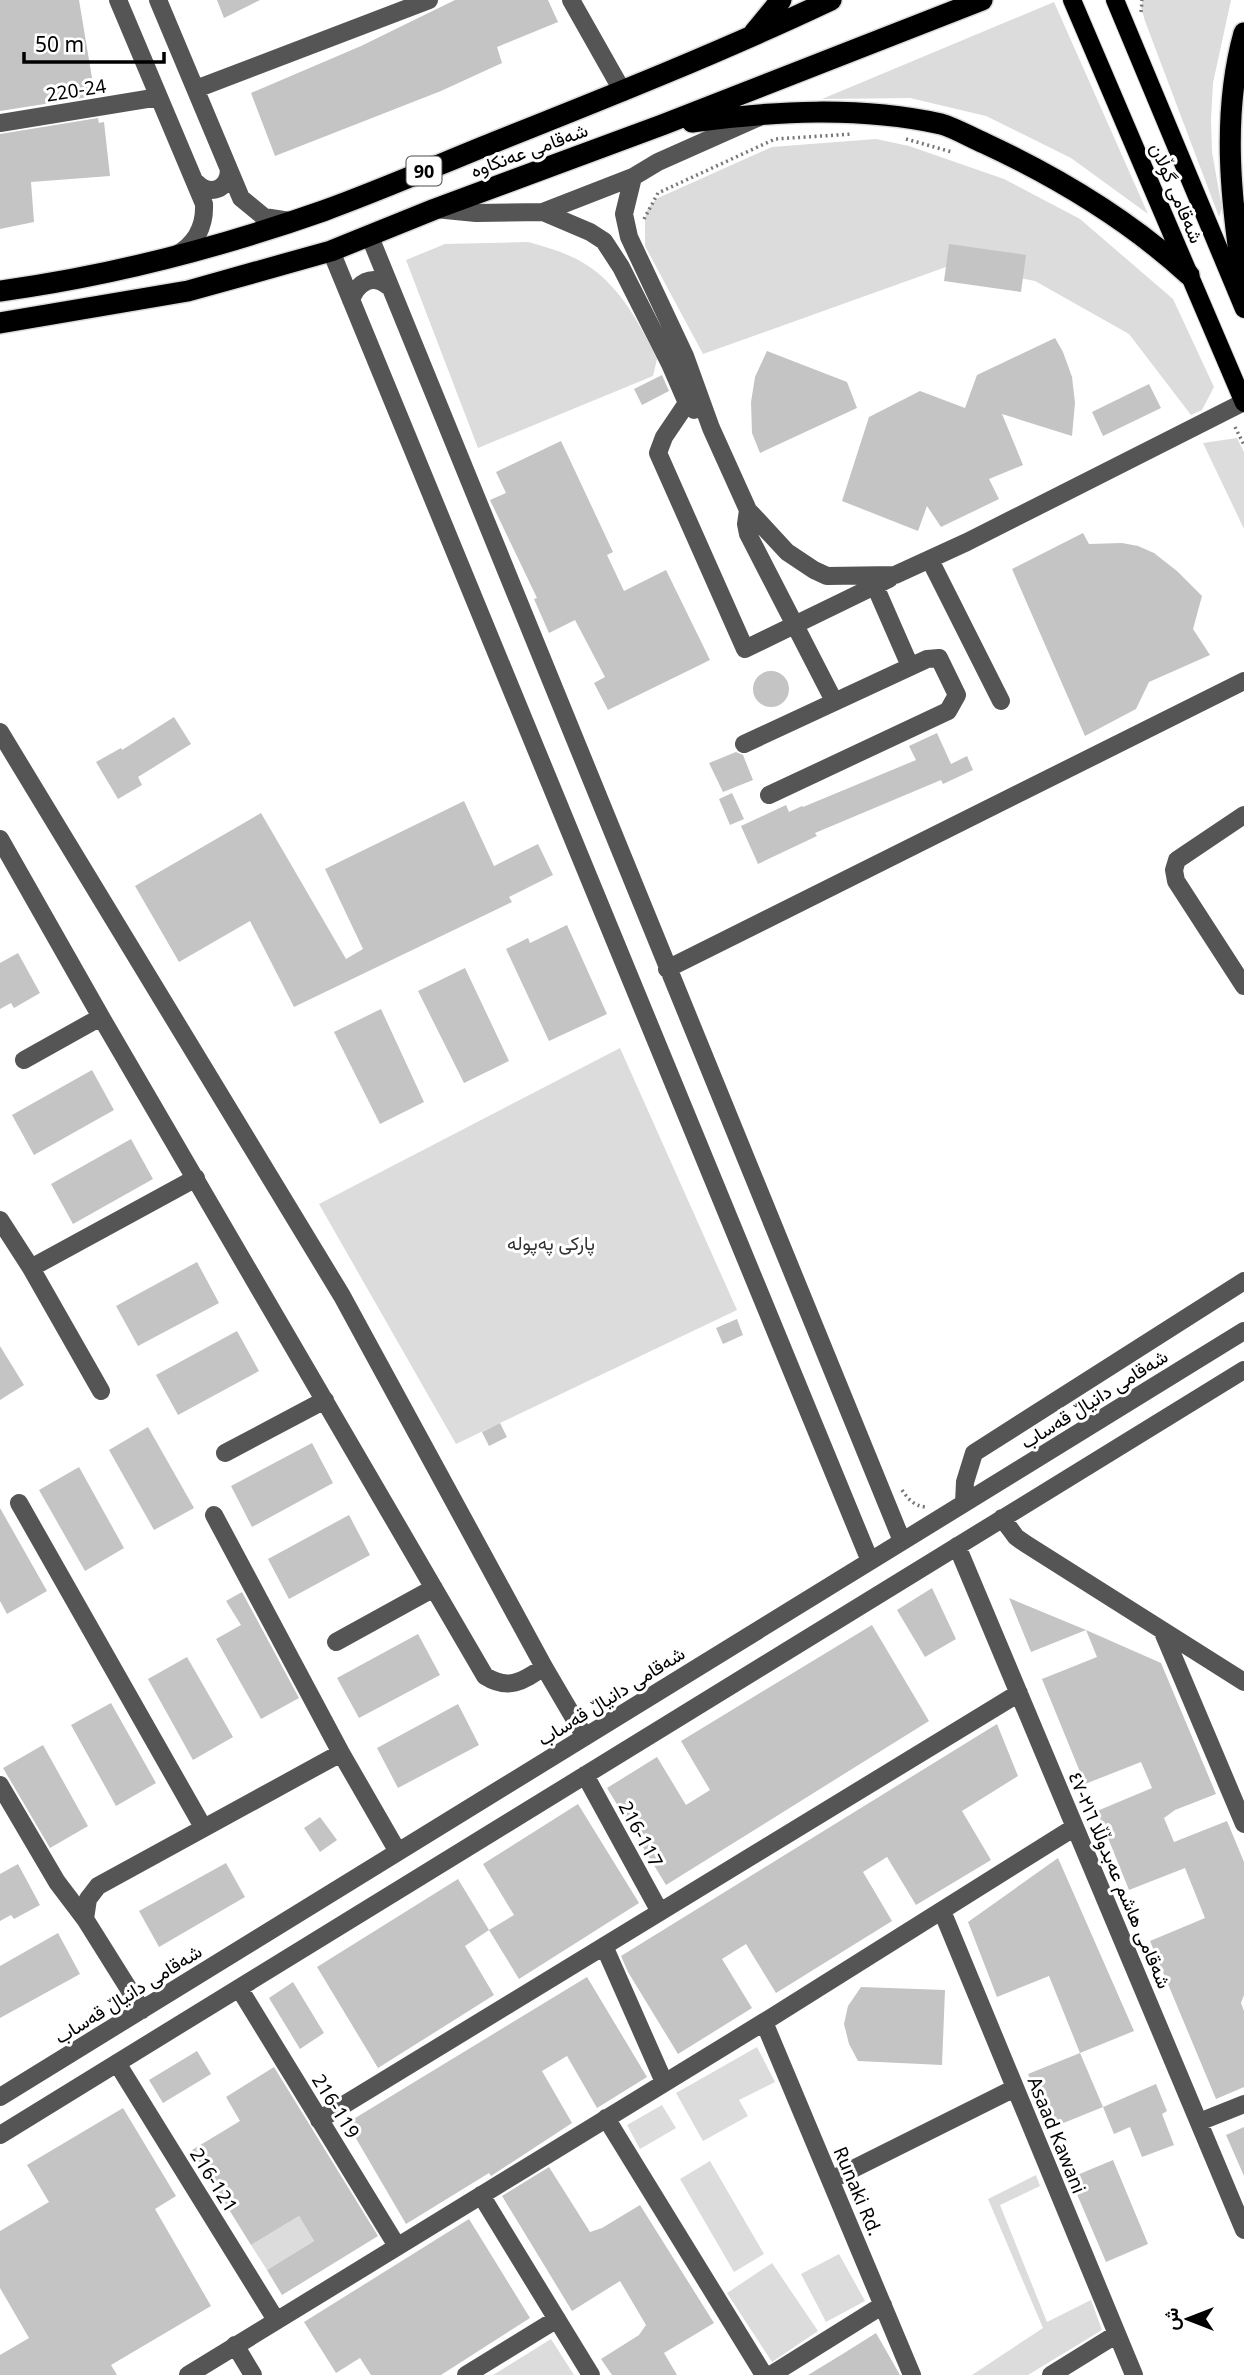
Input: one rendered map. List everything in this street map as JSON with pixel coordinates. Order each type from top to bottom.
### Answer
[{"type":"highway","points":[[749,38],[781,0]]},
{"type":"highway","name":"شەقامی عەنکاوە","points":[[0,290],[61,282],[173,257],[323,211],[623,92],[831,0]]},
{"type":"highway","name":"شەقامی عەنکاوە","points":[[0,323],[188,290],[331,251],[982,0]]},
{"type":"highway","points":[[1244,33],[1234,84],[1230,155],[1231,185],[1244,287]]},
{"type":"highway","points":[[662,125],[766,114],[827,111],[886,114],[944,125],[1046,175],[1161,249],[1189,275]]},
{"type":"main road","name":"شەقامی گوڵان","points":[[1072,0],[1244,402]]},
{"type":"main road","name":"شەقامی گوڵان","points":[[1115,0],[1244,309]]},
{"type":"street","points":[[118,0],[204,204],[203,223],[188,247],[173,257]]},
{"type":"street","points":[[158,0],[241,198],[256,212],[274,220],[294,220]]},
{"type":"street","points":[[196,89],[429,0]]},
{"type":"street","points":[[571,0],[623,92]]},
{"type":"street","name":"220-24","points":[[0,123],[159,97]]},
{"type":"street","points":[[435,209],[476,213],[543,212],[633,177],[658,162],[766,114]]},
{"type":"street","points":[[197,183],[208,190],[218,189],[226,183],[229,170]]},
{"type":"street","points":[[633,177],[624,214],[629,237],[685,356],[711,428],[748,510],[787,552],[827,576],[895,575]]},
{"type":"street","points":[[543,212],[590,232],[604,242],[637,297],[687,402],[711,428]]},
{"type":"street","points":[[370,237],[902,1541]]},
{"type":"street","points":[[331,251],[870,1561]]},
{"type":"street","points":[[351,300],[363,282],[377,280],[388,286]]},
{"type":"street","points":[[687,402],[664,437],[658,453],[745,649],[1244,402]]},
{"type":"street","points":[[748,510],[748,534],[793,626],[834,701]]},
{"type":"street","points":[[930,559],[1001,701]]},
{"type":"street","points":[[875,586],[910,666]]},
{"type":"street","points":[[744,744],[910,666],[927,659],[939,658],[957,695],[947,711],[769,795]]},
{"type":"street","points":[[667,969],[1244,681]]},
{"type":"street","points":[[0,732],[342,1297],[585,1737]]},
{"type":"street","points":[[1244,815],[1177,860],[1174,870],[1176,881],[1244,986]]},
{"type":"street","points":[[0,839],[485,1676],[497,1684],[507,1684],[523,1681],[544,1667]]},
{"type":"street","points":[[24,1060],[101,1017]]},
{"type":"street","points":[[31,1268],[196,1178]]},
{"type":"street","points":[[0,1220],[31,1268],[101,1391]]},
{"type":"street","points":[[964,1503],[965,1482],[974,1453],[1244,1281]]},
{"type":"street","name":"شەقامی دانیاڵ قەساب","points":[[0,2097],[1244,1331]]},
{"type":"street","points":[[0,2135],[1244,1370]]},
{"type":"street","points":[[225,1454],[325,1400]]},
{"type":"street","points":[[19,1503],[203,1827]]},
{"type":"street","points":[[214,1515],[341,1753],[398,1852]]},
{"type":"street","points":[[1002,1518],[1016,1537],[1026,1544],[1244,1682]]},
{"type":"street","name":"شەقامی هاشم عەبدوڵڵا ٢١٦-٤٧","points":[[957,1546],[1244,2230]]},
{"type":"street","points":[[336,1642],[434,1588]]},
{"type":"street","points":[[1162,1630],[1244,1824]]},
{"type":"street","points":[[713,1658],[729,1687]]},
{"type":"street","points":[[320,2120],[1019,1693]]},
{"type":"street","points":[[85,1919],[88,1899],[98,1886],[341,1753]]},
{"type":"street","name":"216-117","points":[[585,1775],[660,1912]]},
{"type":"street","points":[[0,1785],[57,1882],[85,1919],[142,2010]]},
{"type":"street","points":[[188,2375],[764,2022],[1075,1827]]},
{"type":"street","name":"Asaad Kawani","points":[[942,1911],[1133,2375]]},
{"type":"street","points":[[604,1946],[664,2082]]},
{"type":"street","name":"216-119","points":[[239,1988],[397,2246]]},
{"type":"street","name":"Runaki Rd.","points":[[764,2022],[912,2375]]},
{"type":"street","name":"216-121","points":[[117,2063],[276,2320]]},
{"type":"street","points":[[831,2180],[1015,2088]]},
{"type":"street","points":[[1199,2122],[1244,2104]]},
{"type":"street","points":[[606,2118],[764,2375]]},
{"type":"street","points":[[481,2194],[591,2375]]},
{"type":"street","points":[[771,2375],[883,2305]]},
{"type":"street","points":[[466,2375],[557,2319]]},
{"type":"street","points":[[1051,2375],[1117,2334]]},
{"type":"street","points":[[235,2345],[253,2375]]},
{"type":"path","points":[[643,224],[644,216],[658,193],[775,139],[853,134]]},
{"type":"path","points":[[900,138],[959,155]]},
{"type":"green space","points":[[1143,0],[1231,0],[1213,83],[1212,152],[1222,208],[1219,217],[1145,21],[1141,7]]},
{"type":"green space","points":[[1054,2],[1148,214],[1071,158],[986,116],[910,98],[822,99]]},
{"type":"green space","points":[[876,139],[909,146],[1004,179],[1080,219],[1173,299],[1214,387],[1202,410],[1191,415],[1129,334],[1035,281],[980,270],[946,267],[703,354],[645,246],[645,218],[648,208],[658,198],[772,147]]},
{"type":"green space","points":[[528,242],[586,264],[612,286],[632,313],[657,359],[653,376],[478,448],[406,260],[445,244]]},
{"type":"green space","points":[[1237,438],[1244,452],[1244,529],[1203,443]]},
{"type":"green space","name":"پارکی پەپولە","points":[[620,1048],[737,1310],[456,1444],[319,1204]]},
{"type":"green space","points":[[757,2047],[775,2082],[739,2100],[748,2116],[703,2141],[676,2093]]},
{"type":"green space","points":[[662,2105],[676,2128],[640,2149],[627,2125]]},
{"type":"green space","points":[[710,2161],[764,2254],[734,2272],[680,2179]]},
{"type":"green space","points":[[1036,2175],[1040,2186],[1000,2205],[1047,2322],[1091,2300],[1102,2330],[1028,2375],[972,2375],[1043,2328],[988,2199]]},
{"type":"green space","points":[[299,2216],[314,2241],[267,2270],[251,2245]]},
{"type":"green space","points":[[839,2254],[865,2301],[826,2322],[801,2274]]},
{"type":"green space","points":[[772,2263],[818,2331],[772,2362],[727,2293]]},
{"type":"green space","points":[[551,2339],[574,2375],[493,2375]]},
{"type":"building","points":[[0,0],[79,0],[95,96],[0,111]]},
{"type":"building","points":[[217,0],[260,0],[224,18]]},
{"type":"building","points":[[455,0],[548,0],[558,22],[497,47],[502,63],[441,91],[275,156],[251,93],[361,46]]},
{"type":"building","points":[[98,118],[99,123],[104,122],[110,176],[31,182],[34,222],[0,229],[0,134]]},
{"type":"building","points":[[949,244],[1026,255],[1021,292],[944,281]]},
{"type":"building","points":[[1055,338],[1072,377],[1075,403],[1072,436],[1002,414],[1023,465],[989,479],[999,499],[941,527],[927,506],[918,531],[842,501],[869,417],[920,391],[965,408],[977,375]]},
{"type":"building","points":[[767,351],[847,382],[857,408],[760,453],[752,433],[751,402],[755,377]]},
{"type":"building","points":[[662,375],[669,391],[642,405],[634,389]]},
{"type":"building","points":[[1149,384],[1161,408],[1103,436],[1092,412]]},
{"type":"building","points":[[561,441],[613,552],[607,555],[624,591],[666,570],[710,660],[608,710],[594,683],[605,677],[575,620],[549,633],[534,599],[537,598],[490,500],[506,493],[496,472]]},
{"type":"building","points":[[1083,533],[1089,544],[1122,543],[1138,546],[1154,553],[1177,571],[1202,596],[1193,629],[1210,655],[1149,682],[1136,709],[1085,736],[1012,569]]},
{"type":"building","points":[[771,671],[783,677],[789,689],[783,701],[771,707],[759,701],[753,689],[759,677]]},
{"type":"building","points":[[174,717],[191,744],[138,777],[142,785],[118,799],[96,762],[121,748],[122,750]]},
{"type":"building","points":[[937,733],[951,764],[967,756],[973,770],[943,784],[941,780],[815,833],[817,836],[758,864],[741,826],[786,805],[789,812],[803,807],[916,760],[909,746]]},
{"type":"building","points":[[736,752],[743,755],[753,780],[723,792],[709,763]]},
{"type":"building","points":[[732,793],[744,819],[730,825],[719,799]]},
{"type":"building","points":[[464,801],[494,866],[538,844],[553,875],[509,897],[512,902],[294,1007],[250,921],[179,962],[135,886],[261,813],[346,959],[363,949],[325,869]]},
{"type":"building","points":[[567,925],[607,1014],[549,1041],[506,949],[528,938],[530,943]]},
{"type":"building","points":[[18,953],[40,993],[14,1008],[11,1003],[0,1009],[0,963]]},
{"type":"building","points":[[465,968],[509,1061],[464,1083],[418,991]]},
{"type":"building","points":[[381,1009],[424,1102],[380,1124],[334,1032]]},
{"type":"building","points":[[92,1070],[114,1110],[34,1155],[12,1115]]},
{"type":"building","points":[[131,1139],[153,1179],[73,1224],[51,1184]]},
{"type":"building","points":[[197,1262],[219,1303],[138,1346],[116,1306]]},
{"type":"building","points":[[737,1319],[743,1335],[723,1344],[716,1328]]},
{"type":"building","points":[[237,1331],[259,1371],[178,1415],[156,1375]]},
{"type":"building","points":[[0,1346],[24,1385],[0,1400]]},
{"type":"building","points":[[500,1423],[507,1437],[489,1446],[482,1432]]},
{"type":"building","points":[[148,1427],[194,1508],[154,1530],[109,1450]]},
{"type":"building","points":[[312,1443],[333,1483],[252,1527],[231,1486]]},
{"type":"building","points":[[79,1467],[124,1548],[85,1571],[39,1490]]},
{"type":"building","points":[[0,1508],[47,1591],[7,1614],[0,1601]]},
{"type":"building","points":[[349,1515],[370,1555],[289,1599],[268,1559]]},
{"type":"building","points":[[932,1588],[956,1639],[925,1657],[897,1610]]},
{"type":"building","points":[[242,1592],[299,1698],[261,1719],[216,1639],[241,1625],[226,1601]]},
{"type":"building","points":[[1009,1598],[1086,1630],[1031,1652]]},
{"type":"building","points":[[872,1625],[929,1721],[666,1885],[607,1788],[657,1757],[686,1805],[710,1790],[681,1741]]},
{"type":"building","points":[[1086,1630],[1161,1663],[1216,1794],[1175,1810],[1164,1818],[1174,1842],[1227,1821],[1244,1862],[1244,1995],[1241,2003],[1244,2011],[1244,2087],[1216,2099],[1150,1941],[1205,1918],[1185,1868],[1129,1890],[1097,1811],[1152,1788],[1141,1762],[1085,1784],[1042,1679],[1097,1657]]},
{"type":"building","points":[[418,1634],[440,1675],[359,1718],[337,1678]]},
{"type":"building","points":[[187,1657],[233,1737],[193,1760],[148,1679]]},
{"type":"building","points":[[111,1703],[156,1783],[116,1806],[71,1725]]},
{"type":"building","points":[[458,1704],[479,1745],[398,1788],[377,1748]]},
{"type":"building","points":[[997,1724],[1018,1776],[962,1811],[991,1860],[916,1905],[887,1857],[863,1872],[892,1921],[776,1993],[746,1944],[722,1959],[752,2008],[678,2054],[621,1956]]},
{"type":"building","points":[[43,1745],[88,1826],[50,1848],[3,1768]]},
{"type":"building","points":[[578,1804],[639,1903],[519,1979],[489,1930],[514,1915],[483,1864]]},
{"type":"building","points":[[320,1817],[337,1840],[320,1852],[304,1828]]},
{"type":"building","points":[[1058,1858],[1134,2031],[1080,2053],[1049,1976],[997,1997],[968,1922]]},
{"type":"building","points":[[226,1863],[245,1897],[159,1947],[139,1911]]},
{"type":"building","points":[[18,1864],[40,1905],[14,1919],[11,1915],[0,1921],[0,1874]]},
{"type":"building","points":[[458,1879],[489,1930],[465,1946],[494,1995],[378,2068],[317,1967]]},
{"type":"building","points":[[58,1933],[80,1974],[0,2018],[0,1966]]},
{"type":"building","points":[[587,1977],[647,2077],[597,2108],[567,2056],[542,2071],[572,2123],[491,2176],[489,2173],[406,2224],[347,2123]]},
{"type":"building","points":[[293,1982],[324,2033],[300,2049],[269,1998]]},
{"type":"building","points":[[861,1987],[945,1990],[942,2065],[858,2061],[849,2044],[844,2024],[848,2006]]},
{"type":"building","points":[[197,2051],[211,2074],[163,2103],[149,2080]]},
{"type":"building","points":[[1080,2053],[1103,2107],[1051,2128],[1028,2074]]},
{"type":"building","points":[[274,2067],[378,2236],[282,2295],[267,2270],[314,2241],[299,2216],[251,2245],[192,2150],[240,2121],[226,2097]]},
{"type":"building","points":[[1156,2084],[1167,2111],[1162,2114],[1174,2145],[1142,2157],[1130,2127],[1114,2134],[1103,2107]]},
{"type":"building","points":[[123,2108],[176,2196],[155,2209],[211,2306],[111,2365],[117,2375],[0,2375],[0,2355],[29,2338],[0,2288],[0,2231],[49,2202],[27,2165]]},
{"type":"building","points":[[1244,2127],[1244,2176],[1226,2135]]},
{"type":"building","points":[[1113,2160],[1148,2244],[1106,2262],[1070,2178]]},
{"type":"building","points":[[549,2167],[590,2232],[602,2228],[640,2205],[714,2323],[664,2353],[677,2375],[612,2375],[601,2359],[639,2335],[646,2325],[620,2281],[572,2311],[502,2196]]},
{"type":"building","points":[[469,2219],[530,2318],[441,2375],[371,2375],[360,2358],[336,2373],[304,2322]]},
{"type":"building","points":[[876,2333],[900,2375],[808,2375],[841,2355]]}]
